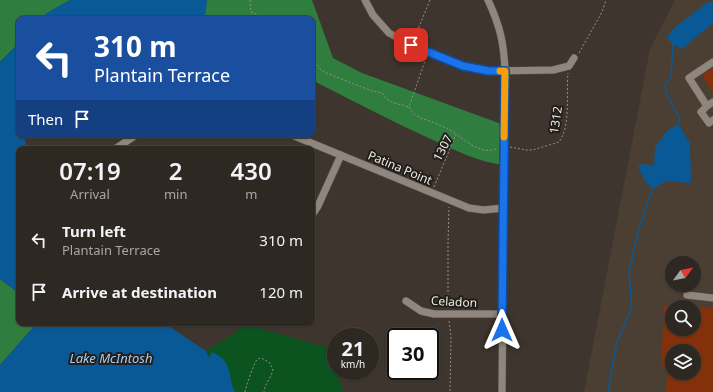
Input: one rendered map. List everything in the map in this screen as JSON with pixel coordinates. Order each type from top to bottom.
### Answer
[{"type":"street","points":[[365,0],[373,15],[383,28],[394,37],[473,69],[505,71],[553,70],[568,66],[574,58]]},
{"type":"street","points":[[488,0],[500,28],[505,71],[502,392]]},
{"type":"street","points":[[713,62],[689,78],[710,104],[701,112],[709,123],[713,120]]},
{"type":"street","points":[[120,146],[132,138]]},
{"type":"street","name":"Patina Point","points":[[299,138],[478,210],[503,208]]},
{"type":"street","points":[[315,210],[340,155]]},
{"type":"street","points":[[687,295],[713,298]]},
{"type":"street","name":"Celadon","points":[[406,301],[421,311],[434,314],[503,314]]},
{"type":"path","points":[[250,0],[251,12],[259,16]]},
{"type":"path","points":[[411,45],[417,34],[430,0]]},
{"type":"path","points":[[574,58],[580,52],[597,22],[606,0]]},
{"type":"path","points":[[409,107],[428,52]]},
{"type":"path","points":[[315,62],[324,72],[372,91],[382,93],[386,100],[409,107],[413,114],[446,128],[456,134]]},
{"type":"path","name":"1312","points":[[504,147],[533,150],[559,142],[563,136],[565,124],[568,66]]},
{"type":"path","name":"1307","points":[[431,192],[456,134],[487,151],[504,147]]},
{"type":"path","points":[[450,200],[448,242],[448,315],[451,336],[450,392]]},
{"type":"path","points":[[245,392],[255,362],[261,358],[268,362],[273,369],[264,392]]},
{"type":"shaded area","points":[[675,0],[713,0],[713,392],[584,392],[650,49]]},
{"type":"green space","points":[[0,0],[70,0],[47,13],[44,16],[16,16],[16,46],[0,62]]},
{"type":"green space","points":[[184,0],[312,0],[333,58],[362,73],[504,125],[504,165],[477,159],[452,149],[388,119],[315,82],[315,16],[176,16]]},
{"type":"green space","points":[[0,279],[16,291],[16,326],[34,326],[0,365]]},
{"type":"green space","points":[[245,326],[251,326],[327,347],[327,380],[339,380],[343,392],[201,392],[205,387],[206,351]]},
{"type":"water","points":[[70,0],[207,0],[205,16],[44,16],[47,13]]},
{"type":"water","points":[[708,2],[713,3],[713,23],[682,49],[673,44],[667,38],[674,28]]},
{"type":"water","points":[[16,46],[16,138],[25,138],[26,146],[16,146],[16,291],[0,279],[0,62]]},
{"type":"water","points":[[678,124],[690,143],[691,183],[666,181],[653,189],[645,181],[638,166],[644,164],[654,166],[655,147],[667,131]]},
{"type":"water","name":"Lake McIntosh","points":[[34,326],[168,326],[206,351],[209,358],[212,352],[223,359],[228,367],[235,392],[0,392],[0,365]]},
{"type":"building","points":[[713,68],[713,93],[702,75]]},
{"type":"building","points":[[664,305],[665,336],[701,336],[701,307],[713,308],[713,392],[666,392],[667,380],[701,380],[701,344],[665,344],[665,368],[661,368]]},
{"type":"waterway","points":[[673,44],[671,77],[665,85],[667,95],[680,119],[677,126]]},
{"type":"waterway","points":[[609,392],[617,342],[632,307],[629,272],[638,232],[653,187]]},
{"type":"slow traffic","points":[[500,71],[505,71],[504,137]]},
{"type":"route","points":[[411,45],[473,69],[505,71],[502,330]]}]
